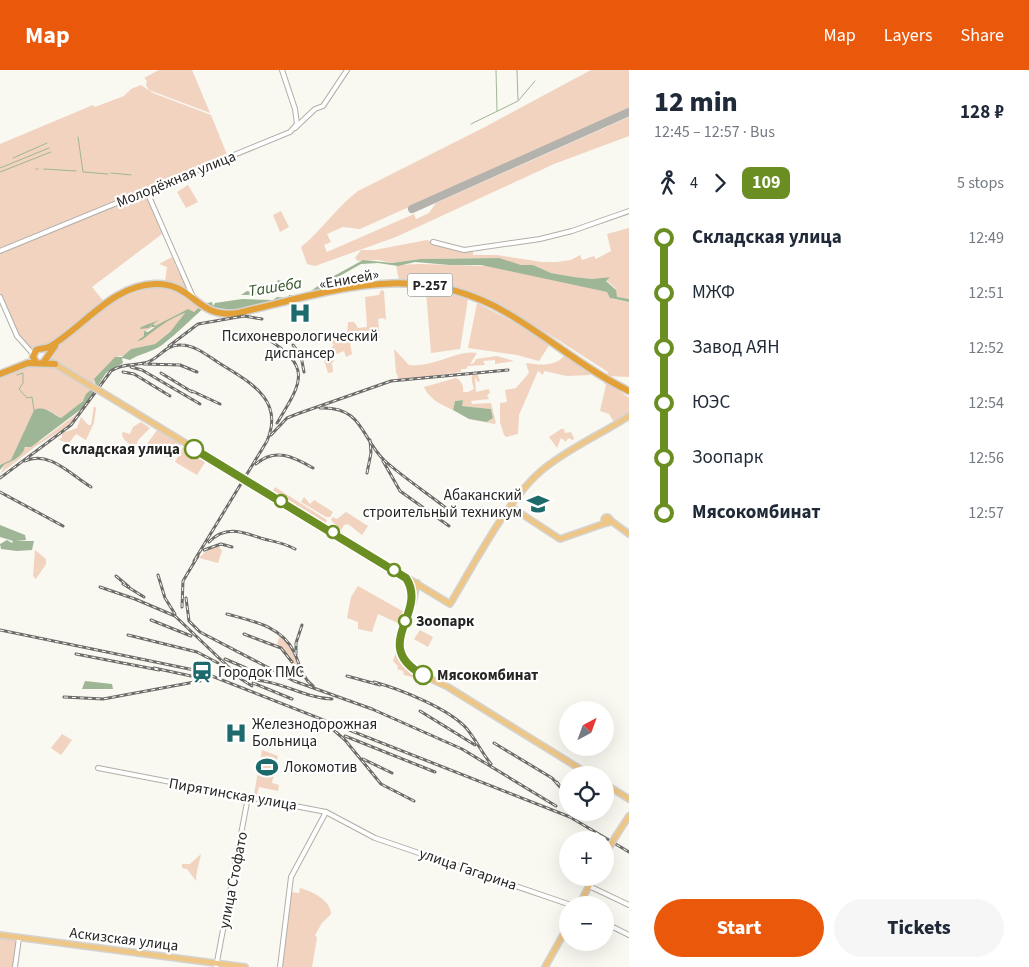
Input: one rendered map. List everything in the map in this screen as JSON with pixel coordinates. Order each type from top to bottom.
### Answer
[{"type":"highway","name":"«Енисей»","points":[[0,373],[28,362],[44,359],[60,342],[102,310],[134,291],[152,286],[167,287],[182,293],[205,309],[218,314],[238,313],[349,288],[386,282],[414,282],[446,287],[476,297],[506,312],[628,391]]},
{"type":"highway","name":"«Енисей»","points":[[0,373],[52,345],[114,298],[133,288],[161,284],[176,287],[193,297],[198,304]]},
{"type":"highway","points":[[36,352],[44,359],[55,364]]},
{"type":"highway","points":[[36,352],[44,359]]},
{"type":"main road","points":[[55,364],[399,573],[415,585],[450,604],[511,507],[528,484],[551,464],[629,417]]},
{"type":"main road","points":[[511,507],[560,539],[607,522],[629,534]]},
{"type":"main road","points":[[415,585],[415,595],[402,643],[402,650],[406,660],[414,667],[575,766]]},
{"type":"main road","points":[[415,585],[399,647],[405,662],[418,673],[452,690],[578,766]]},
{"type":"main road","points":[[614,788],[629,795]]},
{"type":"main road","points":[[614,789],[629,800]]},
{"type":"main road","points":[[614,839],[629,816]]},
{"type":"main road","points":[[584,896],[589,886]]},
{"type":"main road","name":"Аскизская улица","points":[[0,935],[217,965],[245,967]]},
{"type":"main road","points":[[545,967],[559,942]]},
{"type":"street","points":[[282,70],[296,114],[297,124],[294,129]]},
{"type":"street","points":[[294,129],[315,109],[323,106],[347,70]]},
{"type":"street","name":"Молодёжная улица","points":[[0,251],[147,192],[294,129]]},
{"type":"street","points":[[147,192],[193,297]]},
{"type":"street","points":[[432,242],[464,250],[540,239],[572,231],[629,211]]},
{"type":"street","points":[[0,297],[14,331],[27,347],[36,352]]},
{"type":"street","name":"Пирятинская улица","points":[[98,768],[326,812],[364,832]]},
{"type":"street","name":"улица Стофато","points":[[217,965],[248,797]]},
{"type":"street","points":[[280,967],[291,876],[326,812]]},
{"type":"street","name":"улица Гагарина","points":[[364,832],[559,901]]},
{"type":"street","points":[[589,886],[629,906]]},
{"type":"street","points":[[614,928],[629,935]]},
{"type":"street","points":[[15,967],[19,938]]},
{"type":"shaded area","points":[[159,70],[192,70],[210,113],[149,90],[146,85],[147,81],[144,78]]},
{"type":"shaded area","points":[[591,70],[629,70],[629,108],[360,229],[343,227],[327,234],[331,242],[324,245],[327,252],[414,214],[416,219],[429,213],[436,203],[629,117],[629,136],[554,164],[396,237],[315,266],[307,264],[301,247],[358,191],[483,128]]},
{"type":"shaded area","points":[[141,85],[153,93],[211,115],[228,157],[0,250],[0,144],[93,105],[95,107],[124,96],[131,89]]},
{"type":"shaded area","points":[[188,185],[198,202],[186,208],[177,192]]},
{"type":"shaded area","points":[[143,195],[147,197],[162,234],[92,287],[105,303],[52,343],[31,348],[22,341],[14,328],[0,293],[0,252]]},
{"type":"shaded area","points":[[281,211],[289,227],[280,232],[273,215]]},
{"type":"shaded area","points":[[629,228],[629,299],[618,298],[614,295],[616,293],[615,288],[606,280],[610,277],[592,279],[574,277],[551,273],[533,265],[521,265],[495,258],[420,259],[392,263],[378,260],[358,261],[355,258],[361,250],[374,250],[427,240],[460,252],[473,250],[473,255],[497,255],[542,262],[571,260],[580,255],[582,260],[594,256],[596,259],[611,251],[607,234]]},
{"type":"shaded area","points":[[172,257],[189,292],[165,282],[167,267],[159,264]]},
{"type":"shaded area","points":[[396,265],[488,266],[608,292],[612,299],[629,302],[629,377],[607,376],[608,372],[534,325],[509,311],[483,300],[457,290],[429,283],[399,280]]},
{"type":"shaded area","points":[[152,287],[174,290],[200,309],[193,312],[188,309],[161,323],[186,313],[170,332],[155,344],[131,349],[123,356],[119,356],[109,363],[94,381],[96,385],[94,386],[50,359],[52,351],[98,312],[138,291]],"holes":[[[159,324],[148,335],[144,336],[144,332]]]},
{"type":"shaded area","points":[[381,290],[384,291],[386,320],[383,318],[378,319],[380,338],[350,343],[352,354],[346,357],[344,351],[329,357],[331,361],[335,360],[332,363],[333,372],[328,373],[324,360],[334,344],[328,341],[330,334],[333,338],[347,337],[348,322],[354,322],[358,328],[367,327],[365,297],[379,295]]},
{"type":"shaded area","points":[[435,290],[468,299],[460,349],[431,353],[426,291]]},
{"type":"shaded area","points":[[477,303],[518,324],[550,344],[539,361],[517,355],[468,348]]},
{"type":"shaded area","points":[[394,349],[409,365],[427,364],[470,352],[477,353],[470,364],[474,363],[476,359],[497,356],[514,361],[495,364],[495,360],[483,361],[485,365],[468,366],[466,369],[461,369],[461,372],[399,380],[396,372]]},
{"type":"shaded area","points":[[565,355],[590,371],[590,375],[567,376],[544,371],[543,375],[538,371],[519,415],[518,434],[506,437],[500,422],[500,403],[507,402],[505,390],[516,388],[529,373],[526,363],[542,365],[557,362]]},
{"type":"shaded area","points":[[29,363],[39,365],[41,368],[49,363],[92,388],[83,401],[61,418],[48,410],[34,410],[11,461],[0,465],[0,376]]},
{"type":"shaded area","points":[[476,371],[480,381],[478,382],[475,377],[476,392],[489,389],[490,393],[487,395],[489,399],[471,401],[472,404],[491,403],[496,423],[494,424],[469,419],[488,422],[493,418],[491,409],[461,406],[463,400],[455,401],[453,410],[432,398],[424,387],[456,378],[462,384],[463,392],[468,392],[474,389],[472,377]]},
{"type":"shaded area","points":[[595,374],[629,398],[629,413],[614,422],[609,414],[600,411],[606,385],[601,379],[594,376]]},
{"type":"shaded area","points":[[96,391],[73,423],[36,446],[0,474],[5,464],[17,458],[25,448],[42,440],[82,410]]},
{"type":"shaded area","points":[[94,406],[96,408],[94,423],[86,440],[76,434],[68,444],[58,439],[62,438],[62,433],[77,428],[81,417],[88,425],[91,425]]},
{"type":"shaded area","points":[[141,422],[150,428],[138,440],[136,446],[131,445],[125,441],[122,434],[123,432],[130,434],[133,427]]},
{"type":"shaded area","points":[[564,429],[565,433],[571,432],[574,438],[573,440],[568,438],[566,442],[561,438],[557,448],[549,437]]},
{"type":"shaded area","points":[[157,430],[181,443],[172,460],[148,448],[147,444]]},
{"type":"shaded area","points":[[184,445],[207,459],[197,475],[175,462]]},
{"type":"shaded area","points":[[275,487],[327,520],[326,523],[273,491]]},
{"type":"shaded area","points":[[304,497],[310,504],[314,500],[333,512],[330,517],[326,517],[301,502]]},
{"type":"shaded area","points":[[346,512],[368,526],[362,535],[348,524],[344,525],[341,530],[331,520],[333,517],[337,519]]},
{"type":"shaded area","points":[[219,546],[222,551],[218,563],[199,558],[209,548]]},
{"type":"shaded area","points":[[35,550],[46,559],[46,564],[36,579],[33,576]]},
{"type":"shaded area","points":[[358,586],[404,612],[400,624],[378,614],[372,632],[358,629],[358,622],[347,618],[351,597]]},
{"type":"shaded area","points":[[420,630],[433,637],[428,647],[414,639]]},
{"type":"shaded area","points":[[280,635],[290,645],[301,674],[299,675],[290,656],[277,644]]},
{"type":"shaded area","points":[[397,649],[406,664],[430,682],[404,675],[403,671],[397,669],[398,666],[393,661]]},
{"type":"shaded area","points":[[62,734],[72,740],[61,755],[51,748]]},
{"type":"shaded area","name":"Локомотив","points":[[262,750],[278,756],[272,783],[279,785],[278,791],[259,787],[257,795],[254,794]]},
{"type":"shaded area","points":[[201,854],[196,881],[187,869],[182,868],[182,864],[190,864]]},
{"type":"shaded area","points":[[300,888],[324,900],[328,904],[331,914],[322,923],[315,935],[317,938],[312,967],[282,967],[290,892],[299,893]]},
{"type":"shaded area","points":[[0,937],[17,939],[14,967],[0,967]]},
{"type":"water","points":[[499,258],[521,265],[533,265],[551,273],[574,277],[592,279],[610,277],[606,281],[616,290],[617,297],[629,299],[629,302],[610,298],[607,292],[481,265],[415,262],[398,266],[378,263],[361,264],[338,277],[335,283],[324,285],[321,291],[247,309],[218,309],[206,306],[162,345],[130,360],[122,358],[123,363],[106,373],[84,407],[31,447],[25,447],[20,456],[5,464],[0,470],[0,465],[11,460],[34,410],[45,409],[61,418],[83,401],[86,394],[96,385],[94,379],[115,357],[122,357],[131,349],[155,344],[170,332],[185,313],[168,321],[142,340],[137,341],[144,336],[144,331],[148,332],[155,327],[151,327],[152,324],[149,328],[140,329],[141,327],[159,320],[153,324],[155,326],[188,309],[194,312],[203,304],[212,302],[213,306],[215,303],[242,299],[273,300],[277,297],[288,298],[289,295],[300,296],[363,260],[392,263],[420,259]]},
{"type":"water","name":"Ташеба","points":[[278,280],[286,282],[288,285],[297,281],[298,282],[294,283],[292,288],[277,290],[281,284],[266,293],[265,289],[262,291],[264,294],[260,292],[259,295],[241,295],[247,291],[254,293],[255,289],[251,290],[257,286],[276,284]]},
{"type":"water","points":[[463,400],[462,406],[491,409],[493,418],[487,422],[469,419],[453,410],[455,401]]},
{"type":"water","points":[[0,525],[25,535],[26,540],[16,541],[34,541],[32,550],[1,549],[0,544],[7,540],[12,543],[13,541],[0,537]]},
{"type":"water","points":[[85,681],[112,684],[113,689],[82,689]]},
{"type":"waterway","points":[[496,70],[497,111]]},
{"type":"waterway","points":[[517,70],[518,100]]},
{"type":"waterway","points":[[471,124],[518,101],[535,81]]},
{"type":"waterway","points":[[78,137],[83,172],[108,174]]},
{"type":"waterway","points":[[13,158],[47,143]]},
{"type":"waterway","points":[[0,168],[49,148]]},
{"type":"waterway","points":[[0,172],[51,152]]},
{"type":"waterway","points":[[44,169],[76,171]]},
{"type":"waterway","points":[[111,173],[131,175]]},
{"type":"waterway","points":[[17,375],[23,373],[23,383],[19,389],[27,398],[32,397],[34,410]]},
{"type":"taxiway","points":[[619,117],[629,113]]},
{"type":"runway","points":[[412,209],[629,112]]},
{"type":"railway","points":[[169,346],[198,324],[244,316],[262,319]]},
{"type":"railway","points":[[266,338],[281,348],[297,367],[297,386],[277,423]]},
{"type":"railway","points":[[0,478],[71,425],[111,371],[120,367],[148,362],[176,345],[186,345],[196,349],[242,377],[261,393],[268,403],[271,414],[271,426],[267,441],[194,561]]},
{"type":"railway","points":[[293,345],[301,356],[304,372]]},
{"type":"railway","points":[[144,364],[180,365],[197,372]]},
{"type":"railway","points":[[131,367],[142,370],[200,404]]},
{"type":"railway","points":[[271,435],[287,418],[391,381],[508,370]]},
{"type":"railway","points":[[123,372],[134,374],[170,396]]},
{"type":"railway","points":[[161,373],[192,392]]},
{"type":"railway","points":[[192,391],[220,404]]},
{"type":"railway","points":[[320,408],[345,412],[353,418],[384,460],[451,512]]},
{"type":"railway","points":[[367,473],[371,453],[370,440]]},
{"type":"railway","points":[[256,464],[263,459],[277,455],[292,457],[313,468]]},
{"type":"railway","points":[[25,461],[34,458],[51,461],[60,465],[91,487]]},
{"type":"railway","points":[[383,461],[400,491],[449,526]]},
{"type":"railway","points":[[0,492],[63,526]]},
{"type":"railway","points":[[209,542],[222,533],[236,531],[295,549]]},
{"type":"railway","points":[[204,550],[221,544],[232,547]]},
{"type":"railway","points":[[182,607],[183,581],[198,556]]},
{"type":"railway","points":[[158,575],[165,598],[175,614]]},
{"type":"railway","points":[[116,576],[129,587]]},
{"type":"railway","points":[[123,584],[144,597]]},
{"type":"railway","points":[[100,587],[175,616],[241,679],[252,686]]},
{"type":"railway","points":[[186,598],[189,621],[200,632],[294,681],[372,709],[462,749],[556,806]]},
{"type":"railway","points":[[227,614],[265,626],[282,636],[289,643],[306,679],[313,686]]},
{"type":"railway","points":[[151,620],[191,636]]},
{"type":"railway","points":[[296,654],[296,643],[302,625]]},
{"type":"railway","points":[[0,630],[199,671],[570,817],[629,852]]},
{"type":"railway","points":[[244,634],[281,648],[292,662]]},
{"type":"railway","points":[[128,635],[197,652],[218,663]]},
{"type":"railway","points":[[76,654],[159,670]]},
{"type":"railway","points":[[225,659],[246,668]]},
{"type":"railway","points":[[154,668],[205,679]]},
{"type":"railway","points":[[347,676],[380,685]]},
{"type":"railway","points":[[256,680],[266,681],[313,696],[332,699]]},
{"type":"railway","points":[[64,697],[103,699],[200,681]]},
{"type":"railway","points":[[374,682],[397,689],[449,714],[467,729],[491,764]]},
{"type":"railway","points":[[253,683],[292,699]]},
{"type":"railway","points":[[420,711],[475,745]]},
{"type":"railway","points":[[329,726],[345,740],[381,784],[414,801]]},
{"type":"railway","points":[[345,736],[435,772]]},
{"type":"railway","points":[[494,743],[552,778],[559,786]]},
{"type":"railway","points":[[363,759],[392,773]]},
{"type":"bus line","name":"109","points":[[194,449],[406,578],[411,598],[399,651],[405,662],[423,675]]},
{"type":"place","name":"Психоневрологический диспансер","points":[[300,313]]},
{"type":"place","name":"Складская улица","points":[[194,449]]},
{"type":"place","name":"Абаканский строительный техникум","points":[[538,504]]},
{"type":"place","name":"Зоопарк","points":[[405,621]]},
{"type":"place","name":"Городок ПМС","points":[[202,672]]},
{"type":"place","name":"Мясокомбинат","points":[[423,675]]},
{"type":"place","name":"Железнодорожная Больница","points":[[236,733]]},
{"type":"place","name":"Локомотив","points":[[267,767]]}]
